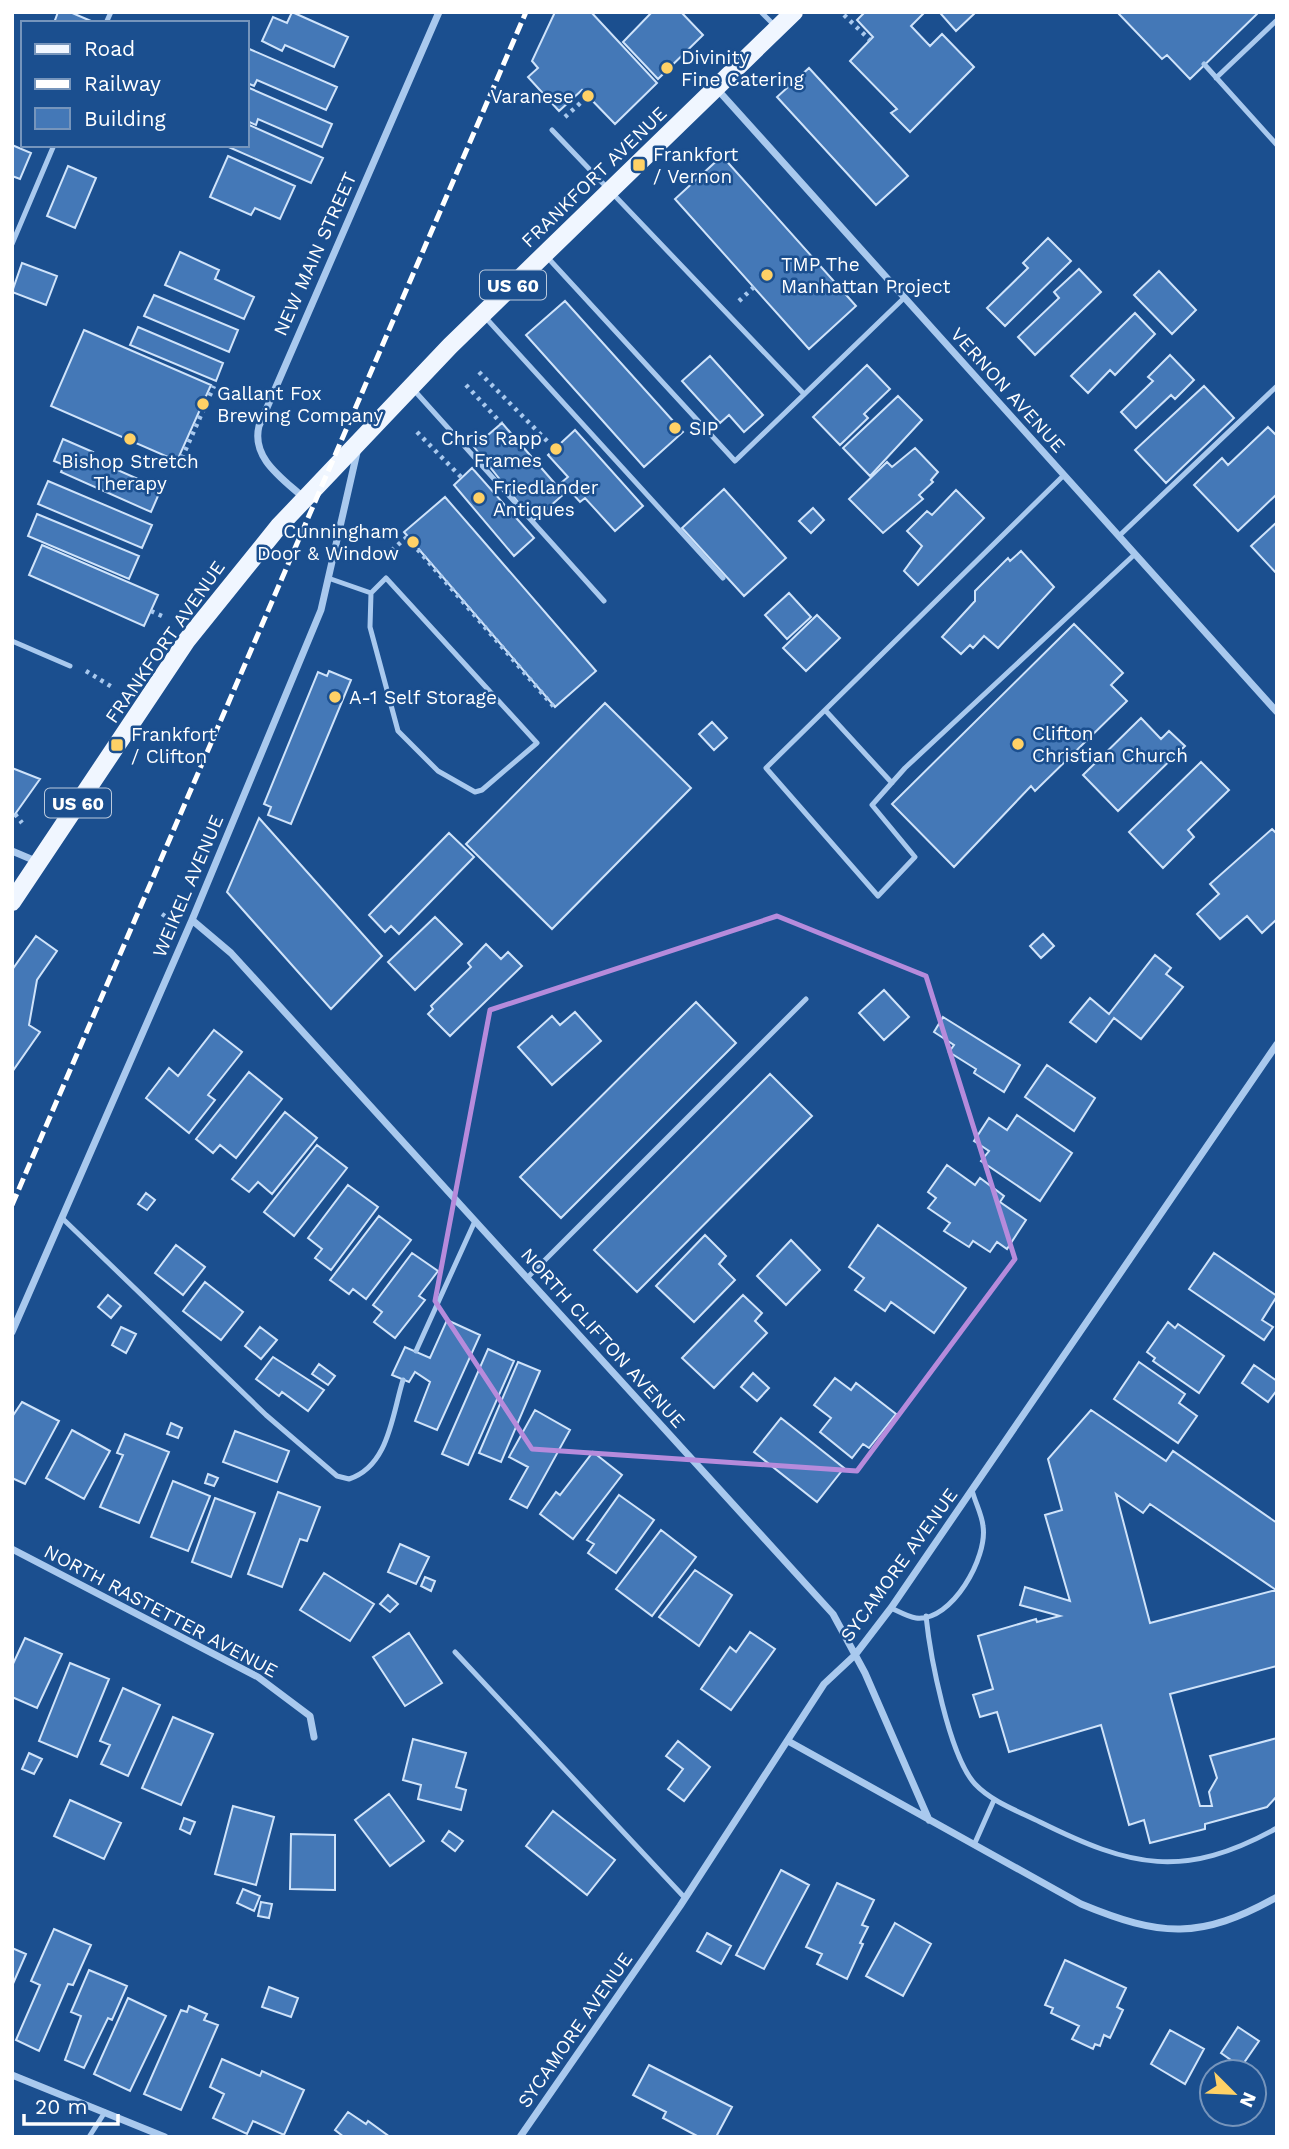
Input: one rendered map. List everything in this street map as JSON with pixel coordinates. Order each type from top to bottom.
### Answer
[{"type":"main road","name":"FRANKFORT AVENUE","points":[[12,902],[210,608],[304,499],[483,314],[794,12]]},
{"type":"street","name":"NEW MAIN STREET","points":[[304,499],[268,465],[258,448],[259,426],[439,12]]},
{"type":"street","name":"VERNON AVENUE","points":[[717,89],[1277,712]]},
{"type":"street","name":"WEIKEL AVENUE","points":[[12,1332],[192,920],[321,610],[360,441]]},
{"type":"street","points":[[12,851],[39,862]]},
{"type":"street","name":"NORTH CLIFTON AVENUE","points":[[192,920],[231,953],[833,1614],[855,1655],[929,1820]]},
{"type":"street","name":"SYCAMORE AVENUE","points":[[520,2137],[685,1898],[824,1684],[855,1655],[891,1608],[1277,1044]]},
{"type":"street","name":"NORTH RASTETTER AVENUE","points":[[12,1549],[258,1677],[310,1716],[314,1737]]},
{"type":"street","points":[[788,1741],[1081,1904],[1126,1923],[1156,1929],[1188,1930],[1218,1925],[1277,1897]]},
{"type":"street","points":[[12,2075],[165,2137]]},
{"type":"lane","points":[[761,12],[778,29]]},
{"type":"lane","points":[[1216,78],[1277,20]]},
{"type":"lane","points":[[1204,64],[1277,144]]},
{"type":"lane","points":[[552,130],[804,394]]},
{"type":"lane","points":[[12,244],[53,147]]},
{"type":"lane","points":[[544,254],[734,461],[904,298]]},
{"type":"lane","points":[[483,314],[723,578]]},
{"type":"lane","points":[[1119,536],[1277,386]]},
{"type":"lane","points":[[411,387],[604,601]]},
{"type":"lane","points":[[1064,475],[766,768],[878,896],[915,857],[872,805],[892,783],[1135,554]]},
{"type":"lane","points":[[328,578],[371,593]]},
{"type":"lane","points":[[386,578],[537,743],[482,790],[475,792],[438,771],[398,731],[370,627],[371,593],[386,578]]},
{"type":"lane","points":[[12,641],[70,666]]},
{"type":"lane","points":[[825,710],[892,783]]},
{"type":"lane","points":[[527,1278],[806,999]]},
{"type":"lane","points":[[62,1218],[265,1415],[337,1476],[349,1479],[363,1475],[373,1466],[383,1447],[403,1380]]},
{"type":"lane","points":[[416,1352],[475,1222]]},
{"type":"lane","points":[[891,1608],[917,1618],[934,1615],[957,1598],[971,1575],[980,1552],[984,1528],[972,1490]]},
{"type":"lane","points":[[926,1616],[930,1657],[958,1753],[974,1783],[994,1800],[1086,1845],[1125,1858],[1173,1864],[1250,1843],[1277,1828]]},
{"type":"lane","points":[[455,1652],[685,1898]]},
{"type":"lane","points":[[974,1845],[994,1800]]},
{"type":"lane","points":[[89,2137],[104,2112]]},
{"type":"path","points":[[844,15],[870,40]]},
{"type":"path","points":[[781,78],[789,86]]},
{"type":"path","points":[[552,130],[587,96]]},
{"type":"path","points":[[479,372],[555,449]]},
{"type":"path","points":[[466,385],[501,424]]},
{"type":"path","points":[[195,466],[181,460],[212,388]]},
{"type":"path","points":[[416,432],[461,478]]},
{"type":"path","points":[[363,557],[383,554],[407,537],[554,707]]},
{"type":"path","points":[[151,611],[162,616]]},
{"type":"path","points":[[90,673],[112,687]]},
{"type":"path","points":[[15,814],[22,823]]},
{"type":"path","points":[[162,914],[172,921]]},
{"type":"highlighted area","points":[[777,916],[926,976],[1015,1259],[857,1471],[532,1449],[435,1301],[490,1010]]},
{"type":"building","points":[[58,12],[70,12],[91,21],[55,21]]},
{"type":"building","points":[[292,12],[348,37],[334,67],[285,45],[282,51],[262,41],[273,17],[287,23]]},
{"type":"building","points":[[555,12],[591,12],[657,83],[615,124],[582,90],[559,111],[528,77],[538,68],[532,61]]},
{"type":"building","points":[[652,12],[681,12],[703,35],[658,79],[623,42]]},
{"type":"building","points":[[865,12],[925,12],[911,26],[930,46],[942,34],[974,67],[910,132],[891,113],[897,109],[850,61],[873,37],[857,20]]},
{"type":"building","points":[[976,12],[956,31],[941,14]]},
{"type":"building","points":[[1117,12],[1259,12],[1190,79],[1167,55],[1162,59]]},
{"type":"building","points":[[248,48],[337,87],[326,110],[257,80],[254,86],[248,83]]},
{"type":"building","points":[[809,68],[908,176],[876,205],[777,97]]},
{"type":"building","points":[[248,87],[332,124],[322,147],[258,119],[256,125],[248,121]]},
{"type":"building","points":[[248,124],[323,158],[311,183],[229,147],[248,147]]},
{"type":"building","points":[[12,145],[31,153],[20,179],[12,176]]},
{"type":"building","points":[[228,156],[295,186],[280,219],[255,208],[251,215],[210,197]]},
{"type":"building","points":[[722,156],[856,306],[809,349],[675,199]]},
{"type":"building","points":[[68,166],[96,178],[75,228],[47,216]]},
{"type":"building","points":[[1048,238],[1071,261],[1005,326],[987,308],[1028,268],[1023,263]]},
{"type":"building","points":[[180,252],[219,270],[215,279],[254,297],[244,319],[165,285]]},
{"type":"building","points":[[22,263],[57,276],[46,305],[12,292]]},
{"type":"building","points":[[1079,269],[1101,292],[1035,355],[1018,337],[1059,298],[1054,292]]},
{"type":"building","points":[[1159,271],[1196,310],[1172,334],[1134,295]]},
{"type":"building","points":[[154,295],[238,330],[229,352],[144,316]]},
{"type":"building","points":[[565,301],[683,432],[644,467],[526,335]]},
{"type":"building","points":[[1135,313],[1155,334],[1115,375],[1110,370],[1088,393],[1071,376]]},
{"type":"building","points":[[138,327],[223,363],[216,381],[130,345]]},
{"type":"building","points":[[84,330],[211,385],[177,461],[51,406]]},
{"type":"building","points":[[1170,355],[1194,380],[1175,399],[1171,395],[1136,428],[1121,412],[1153,381],[1148,377]]},
{"type":"building","points":[[710,356],[763,415],[744,432],[729,415],[720,423],[682,381]]},
{"type":"building","points":[[867,365],[890,389],[864,414],[868,418],[840,445],[813,417]]},
{"type":"building","points":[[1204,386],[1234,418],[1166,483],[1135,450]]},
{"type":"building","points":[[898,396],[922,420],[870,476],[843,448]]},
{"type":"building","points":[[502,423],[564,494],[533,521],[474,447]]},
{"type":"building","points":[[1268,427],[1277,436],[1277,494],[1238,531],[1194,485],[1222,458],[1228,465]]},
{"type":"building","points":[[575,430],[643,506],[615,531],[585,498],[580,502],[562,482],[568,477],[548,455]]},
{"type":"building","points":[[63,439],[93,452],[90,458],[161,489],[151,512],[61,472],[64,465],[54,461]]},
{"type":"building","points":[[915,448],[938,472],[931,480],[933,482],[919,495],[923,499],[883,533],[849,499],[887,462],[892,467]]},
{"type":"building","points":[[472,468],[534,538],[514,556],[454,485]]},
{"type":"building","points":[[48,481],[152,525],[142,548],[38,504]]},
{"type":"building","points":[[724,489],[786,558],[744,596],[682,528]]},
{"type":"building","points":[[956,490],[984,518],[918,585],[904,571],[922,546],[907,531],[927,511],[932,515]]},
{"type":"building","points":[[445,497],[596,671],[555,707],[404,532]]},
{"type":"building","points":[[813,508],[824,520],[811,533],[799,521]]},
{"type":"building","points":[[37,514],[139,556],[129,579],[28,536]]},
{"type":"building","points":[[1277,522],[1277,574],[1251,546]]},
{"type":"building","points":[[42,545],[158,595],[144,626],[29,575]]},
{"type":"building","points":[[1021,551],[1054,587],[998,648],[984,636],[973,648],[970,645],[961,654],[942,637],[975,601],[975,591],[1008,558],[1010,561]]},
{"type":"building","points":[[789,593],[811,617],[787,639],[765,615]]},
{"type":"building","points":[[817,615],[840,638],[806,671],[783,648]]},
{"type":"building","name":"Clifton Christian Church","points":[[1074,624],[1123,673],[1111,685],[1127,701],[1035,791],[1031,786],[954,867],[892,804]]},
{"type":"building","points":[[329,671],[351,680],[291,824],[268,815],[271,807],[264,804],[318,672],[327,676]]},
{"type":"building","points":[[605,703],[691,788],[552,929],[466,844]]},
{"type":"building","points":[[1141,718],[1161,739],[1169,731],[1185,746],[1118,811],[1083,775]]},
{"type":"building","points":[[712,722],[727,738],[714,750],[699,734]]},
{"type":"building","points":[[1201,762],[1229,790],[1188,830],[1194,837],[1163,868],[1129,832]]},
{"type":"building","points":[[12,768],[40,779],[13,817],[12,817]]},
{"type":"building","points":[[259,818],[382,956],[331,1009],[227,892]]},
{"type":"building","points":[[1272,829],[1277,834],[1277,919],[1262,933],[1247,916],[1220,939],[1197,914],[1219,894],[1210,884]]},
{"type":"building","points":[[449,833],[474,857],[399,934],[391,926],[385,932],[369,915]]},
{"type":"building","points":[[435,917],[462,944],[415,990],[388,962]]},
{"type":"building","points":[[1043,934],[1054,946],[1041,958],[1030,946]]},
{"type":"building","points":[[36,936],[57,951],[37,980],[29,1025],[40,1032],[12,1072],[12,970]]},
{"type":"building","points":[[486,944],[501,959],[508,952],[522,966],[450,1036],[428,1014],[433,1009],[431,1006],[471,967],[468,963]]},
{"type":"building","points":[[1155,955],[1171,968],[1166,974],[1183,987],[1141,1039],[1114,1018],[1096,1042],[1070,1022],[1090,998],[1109,1014]]},
{"type":"building","points":[[884,990],[909,1017],[884,1040],[859,1013]]},
{"type":"building","points":[[696,1002],[736,1043],[561,1218],[520,1177]]},
{"type":"building","points":[[575,1012],[601,1041],[552,1085],[518,1047],[552,1016],[560,1025]]},
{"type":"building","points":[[943,1017],[1020,1065],[1004,1092],[974,1073],[976,1069],[949,1052],[954,1045],[934,1032]]},
{"type":"building","points":[[214,1030],[242,1052],[208,1095],[215,1100],[189,1133],[146,1098],[169,1068],[178,1076]]},
{"type":"building","points":[[1047,1065],[1095,1098],[1074,1131],[1025,1097]]},
{"type":"building","points":[[249,1072],[282,1099],[236,1158],[220,1145],[213,1153],[196,1139]]},
{"type":"building","points":[[770,1074],[812,1116],[637,1292],[594,1250]]},
{"type":"building","points":[[285,1112],[317,1138],[272,1194],[258,1182],[249,1192],[232,1179]]},
{"type":"building","points":[[1017,1115],[1072,1153],[1040,1201],[981,1161],[989,1151],[974,1141],[989,1118],[1007,1130]]},
{"type":"building","points":[[317,1145],[347,1168],[294,1236],[264,1212]]},
{"type":"building","points":[[947,1165],[975,1185],[980,1178],[1004,1196],[1000,1202],[1026,1220],[1007,1249],[997,1242],[990,1252],[973,1241],[969,1247],[944,1231],[950,1223],[928,1208],[936,1198],[928,1192]]},
{"type":"building","points":[[348,1185],[378,1207],[331,1270],[315,1258],[322,1249],[308,1238]]},
{"type":"building","points":[[146,1193],[155,1200],[147,1210],[138,1204]]},
{"type":"building","points":[[379,1216],[411,1240],[366,1299],[353,1289],[349,1294],[330,1280]]},
{"type":"building","points":[[878,1225],[966,1288],[934,1333],[891,1302],[885,1311],[855,1290],[864,1278],[849,1267]]},
{"type":"building","points":[[705,1235],[726,1256],[719,1264],[735,1280],[694,1322],[656,1286]]},
{"type":"building","points":[[791,1240],[820,1270],[786,1305],[757,1276]]},
{"type":"building","points":[[176,1245],[205,1267],[183,1295],[155,1273]]},
{"type":"building","points":[[412,1253],[438,1271],[419,1296],[425,1300],[395,1338],[374,1322],[382,1312],[373,1305]]},
{"type":"building","points":[[1214,1253],[1277,1296],[1262,1320],[1273,1327],[1264,1340],[1189,1289]]},
{"type":"building","points":[[205,1282],[243,1312],[221,1340],[183,1311]]},
{"type":"building","points":[[108,1295],[121,1306],[111,1318],[98,1307]]},
{"type":"building","points":[[743,1295],[762,1313],[755,1321],[767,1333],[714,1388],[682,1358]]},
{"type":"building","points":[[447,1320],[480,1335],[437,1430],[415,1421],[430,1382],[415,1372],[409,1382],[392,1375],[405,1347],[430,1358]]},
{"type":"building","points":[[1168,1322],[1175,1328],[1178,1324],[1224,1356],[1199,1393],[1153,1361],[1155,1358],[1147,1352]]},
{"type":"building","points":[[121,1327],[136,1334],[126,1353],[112,1345]]},
{"type":"building","points":[[260,1327],[277,1340],[261,1359],[245,1346]]},
{"type":"building","points":[[488,1349],[514,1361],[468,1465],[442,1454]]},
{"type":"building","points":[[273,1357],[324,1390],[308,1411],[282,1392],[279,1396],[256,1379]]},
{"type":"building","points":[[518,1362],[540,1371],[501,1462],[479,1453]]},
{"type":"building","points":[[1139,1362],[1185,1394],[1179,1403],[1197,1416],[1178,1443],[1114,1399]]},
{"type":"building","points":[[319,1364],[335,1376],[328,1385],[312,1374]]},
{"type":"building","points":[[1254,1365],[1277,1381],[1277,1390],[1268,1402],[1242,1383]]},
{"type":"building","points":[[753,1373],[769,1388],[757,1401],[741,1387]]},
{"type":"building","points":[[835,1378],[851,1390],[856,1383],[896,1414],[869,1448],[863,1444],[852,1458],[820,1432],[831,1418],[814,1405]]},
{"type":"building","points":[[22,1402],[59,1421],[25,1484],[12,1478],[12,1417]]},
{"type":"building","points":[[535,1410],[570,1430],[527,1508],[510,1499],[528,1467],[509,1457]]},
{"type":"building","points":[[1091,1410],[1166,1461],[1173,1451],[1277,1523],[1277,1666],[1170,1694],[1200,1806],[1212,1806],[1209,1792],[1217,1778],[1210,1756],[1277,1738],[1277,1796],[1267,1807],[1205,1824],[1205,1829],[1150,1843],[1144,1820],[1129,1825],[1101,1725],[1009,1752],[997,1712],[980,1717],[973,1695],[993,1689],[978,1636],[1036,1619],[1037,1622],[1060,1616],[1020,1605],[1025,1587],[1070,1601],[1045,1515],[1062,1510],[1048,1459]],"holes":[[[1116,1494],[1143,1513],[1150,1504],[1276,1590],[1150,1623]]]},
{"type":"building","points":[[781,1418],[844,1468],[817,1502],[754,1452]]},
{"type":"building","points":[[171,1423],[182,1428],[178,1438],[167,1434]]},
{"type":"building","points":[[72,1430],[110,1451],[84,1499],[46,1478]]},
{"type":"building","points":[[235,1431],[289,1451],[277,1482],[223,1462]]},
{"type":"building","points":[[125,1434],[169,1452],[139,1523],[100,1507],[123,1455],[117,1453]]},
{"type":"building","points":[[593,1452],[622,1475],[573,1539],[540,1514],[556,1492],[560,1495]]},
{"type":"building","points":[[208,1474],[218,1478],[214,1486],[205,1483]]},
{"type":"building","points":[[173,1481],[210,1496],[188,1551],[151,1537]]},
{"type":"building","points":[[278,1492],[320,1507],[307,1541],[300,1539],[282,1587],[248,1574]]},
{"type":"building","points":[[619,1495],[654,1520],[616,1573],[588,1553],[594,1544],[587,1540]]},
{"type":"building","points":[[215,1498],[255,1513],[231,1577],[192,1562]]},
{"type":"building","points":[[661,1530],[696,1557],[652,1616],[616,1589]]},
{"type":"building","points":[[400,1544],[429,1557],[416,1584],[388,1572]]},
{"type":"building","points":[[695,1570],[732,1595],[699,1646],[659,1617]]},
{"type":"building","points":[[324,1573],[374,1604],[350,1641],[300,1610]]},
{"type":"building","points":[[425,1577],[435,1581],[431,1591],[421,1586]]},
{"type":"building","points":[[388,1595],[398,1604],[390,1612],[380,1604]]},
{"type":"building","points":[[750,1632],[775,1649],[731,1710],[701,1689],[730,1647],[736,1652]]},
{"type":"building","points":[[409,1633],[442,1683],[405,1706],[373,1657]]},
{"type":"building","points":[[25,1638],[62,1654],[37,1708],[12,1697],[12,1666]]},
{"type":"building","points":[[70,1663],[109,1679],[77,1757],[39,1741]]},
{"type":"building","points":[[123,1688],[160,1705],[128,1776],[101,1764],[110,1745],[100,1741]]},
{"type":"building","points":[[173,1717],[213,1734],[181,1805],[142,1788]]},
{"type":"building","points":[[413,1739],[466,1753],[456,1787],[466,1790],[461,1810],[418,1799],[421,1785],[403,1780]]},
{"type":"building","points":[[678,1741],[710,1767],[684,1801],[668,1789],[683,1769],[666,1756]]},
{"type":"building","points":[[29,1753],[42,1759],[34,1774],[22,1769]]},
{"type":"building","points":[[389,1794],[424,1841],[390,1866],[355,1820]]},
{"type":"building","points":[[70,1800],[121,1823],[104,1859],[54,1836]]},
{"type":"building","points":[[233,1806],[274,1817],[256,1885],[215,1874]]},
{"type":"building","points":[[553,1811],[615,1860],[587,1895],[526,1846]]},
{"type":"building","points":[[184,1818],[195,1822],[190,1834],[180,1829]]},
{"type":"building","points":[[449,1831],[463,1841],[455,1851],[442,1841]]},
{"type":"building","points":[[291,1834],[335,1835],[335,1890],[290,1889]]},
{"type":"building","points":[[781,1870],[809,1885],[764,1969],[736,1955]]},
{"type":"building","points":[[837,1883],[874,1900],[862,1925],[868,1927],[860,1943],[863,1944],[847,1979],[817,1964],[822,1954],[806,1947]]},
{"type":"building","points":[[243,1889],[260,1896],[254,1911],[237,1903]]},
{"type":"building","points":[[261,1902],[272,1904],[269,1918],[258,1916]]},
{"type":"building","points":[[895,1923],[931,1944],[903,1996],[866,1976]]},
{"type":"building","points":[[54,1929],[91,1945],[73,1985],[68,1984],[39,2051],[16,2040],[40,1985],[31,1981]]},
{"type":"building","points":[[707,1933],[731,1946],[721,1964],[697,1951]]},
{"type":"building","points":[[12,1948],[26,1954],[12,1986]]},
{"type":"building","points":[[1065,1960],[1126,1988],[1117,2007],[1123,2010],[1110,2038],[1104,2035],[1100,2046],[1095,2044],[1093,2049],[1072,2039],[1079,2026],[1051,2013],[1053,2008],[1045,2005]]},
{"type":"building","points":[[89,1970],[127,1986],[112,2020],[108,2018],[84,2068],[65,2060],[81,2016],[71,2012]]},
{"type":"building","points":[[269,1987],[298,1998],[291,2017],[262,2007]]},
{"type":"building","points":[[128,1998],[166,2016],[130,2091],[94,2074]]},
{"type":"building","points":[[189,2006],[207,2014],[204,2020],[218,2025],[181,2110],[144,2094],[181,2010],[187,2012]]},
{"type":"building","points":[[1238,2027],[1259,2041],[1247,2058],[1228,2058],[1221,2053]]},
{"type":"building","points":[[1170,2030],[1204,2049],[1185,2084],[1151,2064]]},
{"type":"building","points":[[222,2059],[260,2076],[262,2071],[304,2090],[284,2135],[253,2121],[247,2134],[213,2118],[224,2094],[210,2087]]},
{"type":"building","points":[[649,2065],[732,2107],[716,2137],[699,2137],[663,2118],[666,2112],[633,2095]]},
{"type":"building","points":[[348,2112],[366,2124],[368,2121],[390,2137],[344,2137],[335,2130]]},
{"type":"railway","points":[[12,1205],[526,12]]},
{"type":"place","name":"Divinity Fine Catering","points":[[667,68]]},
{"type":"place","name":"Varanese","points":[[588,96]]},
{"type":"place","name":"Frankfort / Vernon","points":[[639,165]]},
{"type":"place","name":"TMP The Manhattan Project","points":[[767,275]]},
{"type":"place","name":"Gallant Fox Brewing Company","points":[[203,404]]},
{"type":"place","name":"SIP","points":[[675,428]]},
{"type":"place","name":"Bishop Stretch Therapy","points":[[130,439]]},
{"type":"place","name":"Chris Rapp Frames","points":[[556,449]]},
{"type":"place","name":"Friedlander Antiques","points":[[479,498]]},
{"type":"place","name":"Cunningham Door & Window","points":[[413,542]]},
{"type":"place","name":"A-1 Self Storage","points":[[335,697]]},
{"type":"place","name":"Clifton Christian Church","points":[[1018,744]]},
{"type":"place","name":"Frankfort / Clifton","points":[[117,745]]}]
